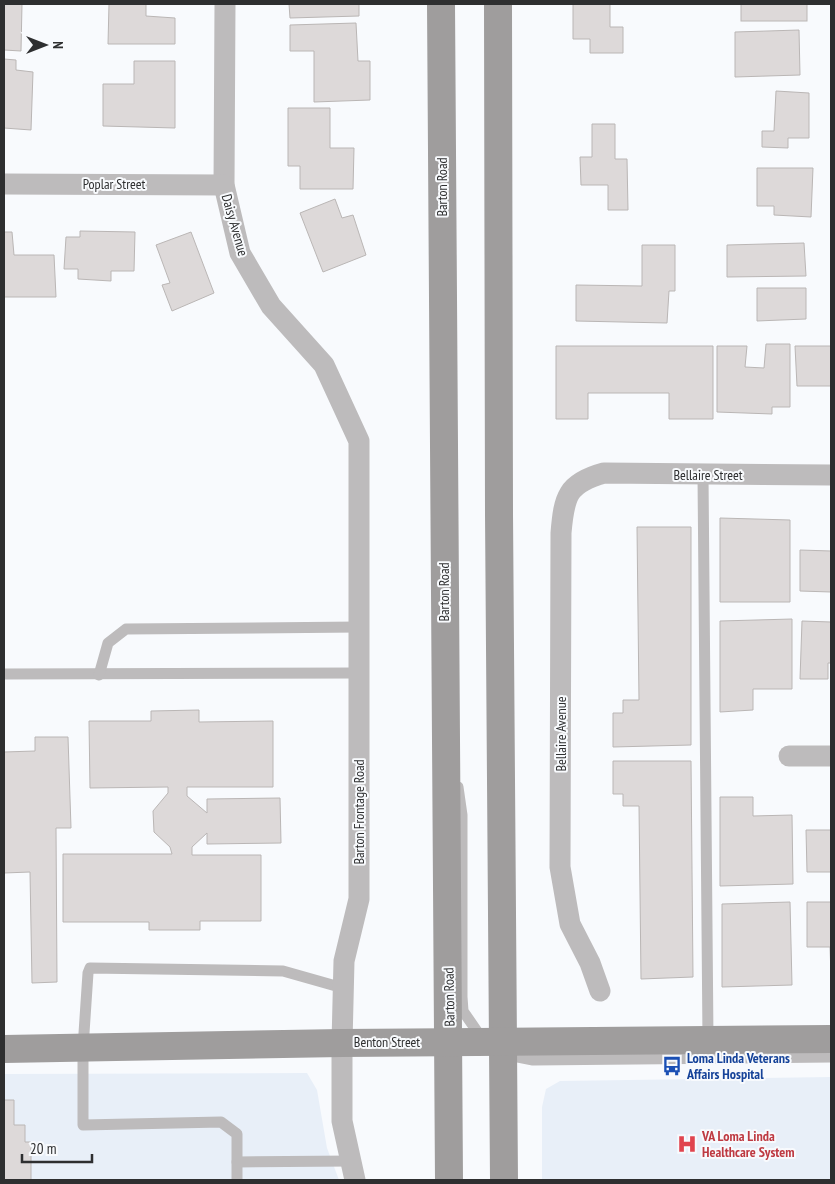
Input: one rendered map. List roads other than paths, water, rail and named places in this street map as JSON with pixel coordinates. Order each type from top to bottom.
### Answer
[{"type":"main road","name":"Barton Road","points":[[441,4],[449,1180]]},
{"type":"main road","points":[[498,4],[498,1046],[504,1180]]},
{"type":"main road","name":"Benton Street","points":[[4,1049],[449,1042],[498,1046],[708,1040],[831,1039]]},
{"type":"street","name":"Daisy Avenue","points":[[225,4],[224,185],[240,253],[271,306],[324,365],[359,441]]},
{"type":"street","name":"Poplar Street","points":[[4,184],[224,185]]},
{"type":"street","name":"Barton Frontage Road","points":[[353,1171],[342,1121],[342,1043],[344,961],[359,899],[359,441]]},
{"type":"street","name":"Bellaire Street","points":[[586,478],[604,473],[831,475]]},
{"type":"street","name":"Bellaire Avenue","points":[[586,478],[573,487],[564,503],[561,533],[560,868],[570,924],[590,963],[600,991]]},
{"type":"street","points":[[789,756],[831,756]]},
{"type":"lane","points":[[703,475],[708,1040]]},
{"type":"lane","points":[[99,675],[108,643],[126,629],[359,627]]},
{"type":"lane","points":[[4,674],[359,673]]},
{"type":"lane","points":[[445,759],[458,785],[462,815],[463,1010],[498,1046],[533,1060],[831,1057]]},
{"type":"lane","points":[[238,1180],[237,1134],[221,1122],[83,1125],[84,1048],[88,973],[90,968],[283,970],[343,988]]},
{"type":"lane","points":[[237,1162],[353,1171]]},
{"type":"place","name":"Loma Linda Veterans Affairs Hospital","points":[[672,1066]]},
{"type":"place","name":"VA Loma Linda Healthcare System","points":[[687,1144]]}]
